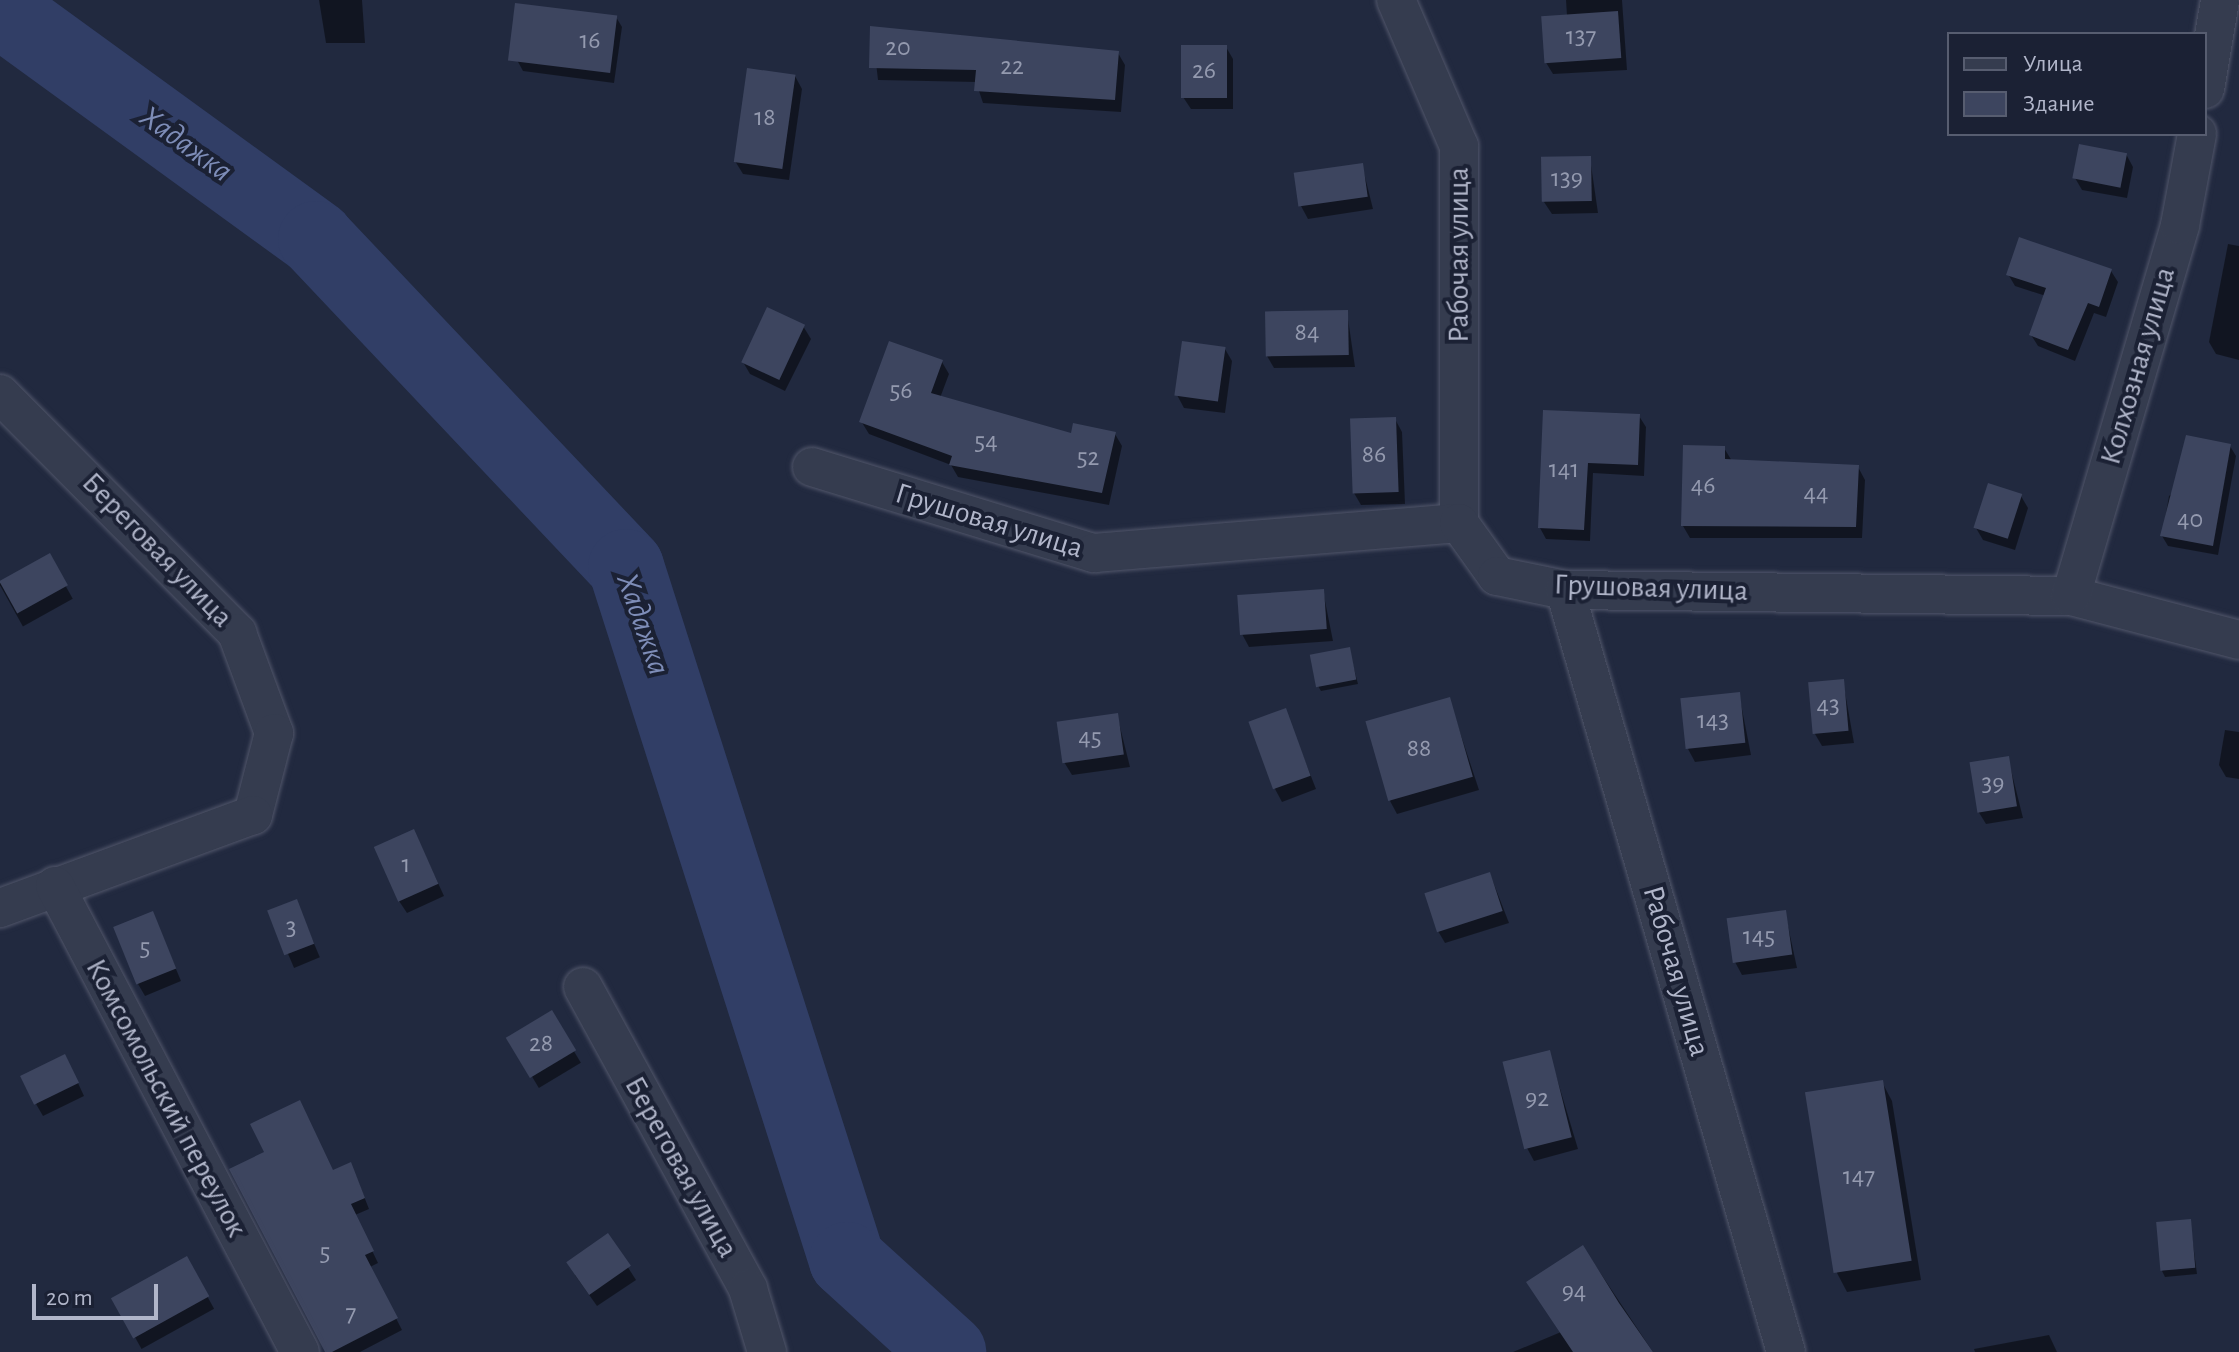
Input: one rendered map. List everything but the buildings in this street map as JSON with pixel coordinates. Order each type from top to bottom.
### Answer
[{"type":"street","name":"Рабочая улица","points":[[1396,0],[1459,146],[1459,523]]},
{"type":"street","points":[[2207,77],[2220,0]]},
{"type":"street","name":"Колхозная улица","points":[[2071,596],[2180,225],[2197,136]]},
{"type":"street","name":"Береговая улица","points":[[0,394],[237,633],[274,733],[253,815],[55,886]]},
{"type":"street","name":"Грушовая улица","points":[[812,467],[1094,553],[1459,523],[1497,576],[1565,590],[2071,596],[2239,640]]},
{"type":"street","name":"Рабочая улица","points":[[1565,590],[1786,1352]]},
{"type":"street","points":[[0,908],[55,886]]},
{"type":"street","name":"Комсомольский переулок","points":[[55,886],[300,1352]]},
{"type":"street","name":"Береговая улица","points":[[583,987],[748,1289],[767,1352]]},
{"type":"waterway","name":"Хадажка","points":[[0,9],[316,239],[626,567],[847,1260],[948,1352]]}]
